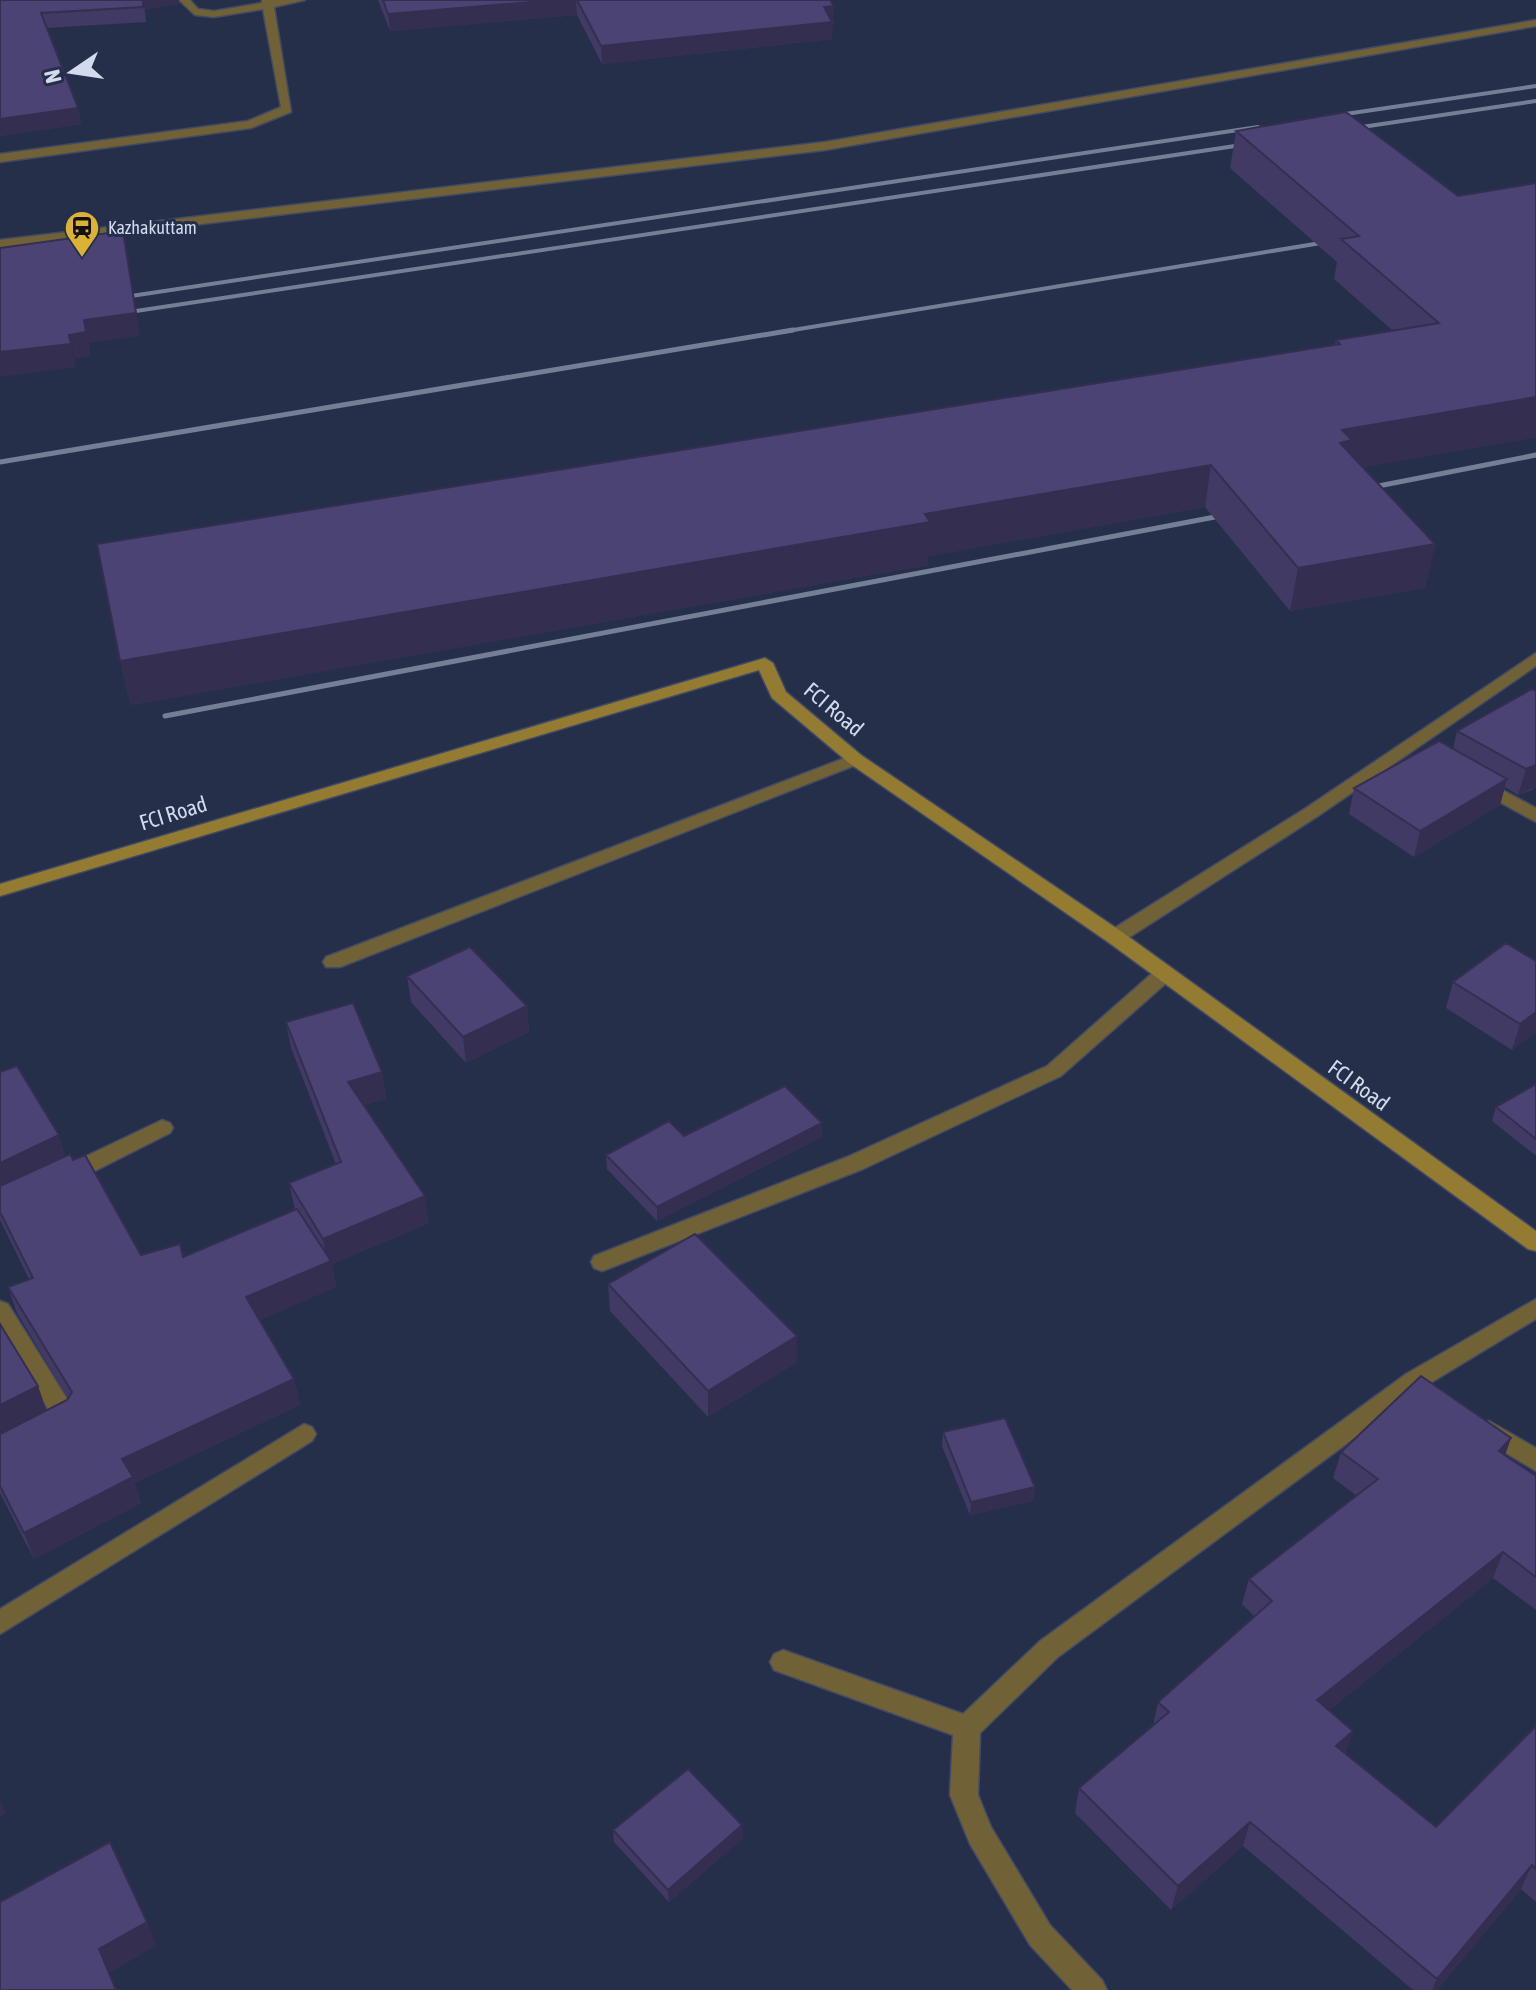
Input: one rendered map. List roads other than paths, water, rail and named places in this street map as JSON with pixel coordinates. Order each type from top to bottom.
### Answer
[{"type":"street","points":[[184,0],[189,9],[202,14],[268,2],[300,0]]},
{"type":"street","points":[[0,158],[251,124],[287,109],[268,2]]},
{"type":"street","points":[[0,244],[825,146],[1536,23]]},
{"type":"street","points":[[1115,937],[1417,748],[1536,658]]},
{"type":"street","name":"FCI Road","points":[[0,890],[765,663],[778,694],[855,759],[1115,937],[1536,1243]]},
{"type":"street","points":[[333,962],[855,759]]},
{"type":"street","points":[[1461,773],[1536,816]]},
{"type":"street","points":[[602,1262],[855,1163],[1054,1071],[1165,973]]},
{"type":"street","points":[[40,1187],[162,1128]]},
{"type":"street","points":[[1092,1990],[1040,1935],[980,1835],[964,1795],[967,1728],[1049,1649],[1414,1381],[1536,1308]]},
{"type":"street","points":[[0,1310],[66,1417],[40,1431]]},
{"type":"street","points":[[1414,1381],[1438,1397]]},
{"type":"street","points":[[1475,1421],[1536,1461]]},
{"type":"street","points":[[0,1623],[304,1434]]},
{"type":"street","points":[[783,1662],[967,1728]]},
{"type":"railway","points":[[1325,117],[1536,86]]},
{"type":"railway","points":[[1342,130],[1536,101]]},
{"type":"railway","points":[[111,299],[1258,127]]},
{"type":"railway","points":[[116,314],[1255,143]]},
{"type":"railway","points":[[781,332],[1339,240]]},
{"type":"railway","points":[[0,462],[793,330]]},
{"type":"railway","points":[[1358,490],[1536,455]]},
{"type":"railway","points":[[165,716],[1236,513]]},
{"type":"place","name":"Kazhakuttam","points":[[82,259]]}]
